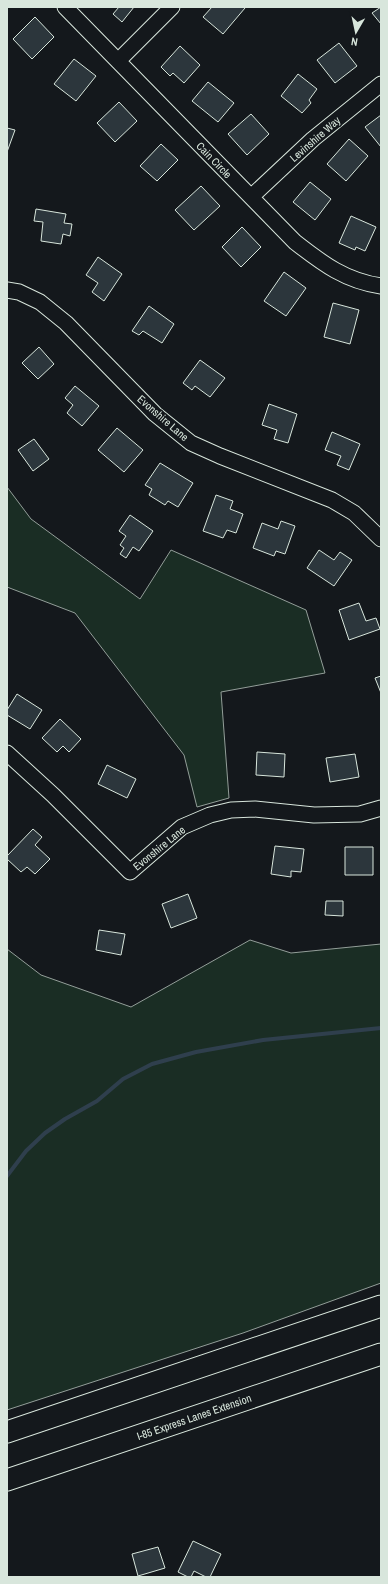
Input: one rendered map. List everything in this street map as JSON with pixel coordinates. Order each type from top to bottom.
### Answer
[{"type":"highway","points":[[7,1432],[381,1306]]},
{"type":"highway","name":"I-85 Express Lanes Extension","points":[[7,1480],[381,1354]]},
{"type":"street","name":"Cain Circle","points":[[65,7],[295,242],[323,264],[342,275],[365,284],[381,286]]},
{"type":"street","points":[[118,61],[172,7]]},
{"type":"street","name":"Levinshire Way","points":[[251,197],[313,139],[381,84]]},
{"type":"street","name":"Evonshire Lane","points":[[7,290],[19,292],[40,302],[66,323],[155,414],[191,443],[332,500],[354,513],[381,539]]},
{"type":"street","name":"Evonshire Lane","points":[[7,753],[53,795],[130,872],[182,827],[210,815],[231,810],[255,809],[314,815],[360,814],[381,808]]},
{"type":"green space","points":[[7,487],[31,519],[140,599],[171,550],[306,610],[325,673],[221,692],[229,798],[197,807],[184,755],[75,613],[7,587]]},
{"type":"green space","points":[[250,940],[291,953],[381,944],[381,1283],[243,1333],[7,1410],[7,949],[41,975],[131,1007]]},
{"type":"building","points":[[119,7],[134,7],[122,22],[113,14]]},
{"type":"building","points":[[212,7],[245,8],[223,34],[203,17]]},
{"type":"building","points":[[381,7],[381,24],[372,13]]},
{"type":"building","points":[[35,17],[54,37],[32,59],[13,39]]},
{"type":"building","points":[[339,43],[357,66],[335,83],[317,60]]},
{"type":"building","points":[[180,46],[200,65],[184,83],[173,73],[170,76],[161,67]]},
{"type":"building","points":[[74,59],[96,76],[76,101],[54,84]]},
{"type":"building","points":[[298,74],[317,89],[309,100],[311,103],[302,113],[281,96]]},
{"type":"building","points":[[208,82],[234,103],[218,122],[192,101]]},
{"type":"building","points":[[119,102],[137,121],[115,142],[97,123]]},
{"type":"building","points":[[251,114],[269,134],[247,155],[228,134]]},
{"type":"building","points":[[381,115],[381,147],[365,127]]},
{"type":"building","points":[[7,128],[15,130],[7,152]]},
{"type":"building","points":[[349,139],[368,156],[346,181],[327,164]]},
{"type":"building","points":[[161,144],[178,160],[157,181],[140,166]]},
{"type":"building","points":[[310,182],[331,199],[315,220],[293,202]]},
{"type":"building","points":[[201,186],[220,206],[194,230],[175,210]]},
{"type":"building","points":[[36,209],[66,214],[64,223],[72,224],[70,236],[63,234],[61,244],[41,241],[43,222],[34,221]]},
{"type":"building","points":[[351,216],[376,227],[365,251],[356,247],[355,250],[339,243]]},
{"type":"building","points":[[242,227],[261,247],[241,267],[222,247]]},
{"type":"building","points":[[98,257],[122,274],[104,301],[92,292],[98,283],[86,275]]},
{"type":"building","points":[[284,272],[306,288],[286,316],[264,301]]},
{"type":"building","points":[[333,303],[359,310],[350,344],[324,337]]},
{"type":"building","points":[[149,306],[174,324],[162,343],[143,331],[139,335],[132,331]]},
{"type":"building","points":[[39,347],[54,364],[38,379],[22,363]]},
{"type":"building","points":[[200,360],[225,378],[210,397],[195,386],[192,390],[183,383]]},
{"type":"building","points":[[75,386],[99,406],[82,426],[67,413],[73,405],[65,398]]},
{"type":"building","points":[[269,404],[297,414],[288,443],[274,439],[277,430],[262,425]]},
{"type":"building","points":[[117,428],[143,450],[124,472],[98,450]]},
{"type":"building","points":[[332,432],[360,444],[349,470],[337,465],[341,456],[325,450]]},
{"type":"building","points":[[34,439],[49,459],[33,471],[18,450]]},
{"type":"building","points":[[160,463],[193,483],[178,507],[168,501],[165,505],[149,495],[152,489],[145,485]]},
{"type":"building","points":[[216,495],[233,501],[230,509],[243,514],[236,533],[227,530],[223,538],[203,531]]},
{"type":"building","points":[[130,515],[153,531],[139,551],[133,547],[126,558],[120,554],[124,548],[120,545],[126,536],[119,531]]},
{"type":"building","points":[[281,521],[295,526],[285,554],[276,551],[274,556],[253,548],[262,523],[278,529]]},
{"type":"building","points":[[319,550],[334,560],[340,552],[352,560],[334,586],[307,568]]},
{"type":"building","points":[[359,603],[366,621],[376,618],[380,629],[349,640],[339,610]]},
{"type":"building","points":[[381,676],[381,693],[375,678]]},
{"type":"building","points":[[17,694],[42,710],[30,729],[7,715],[7,710]]},
{"type":"building","points":[[60,719],[81,739],[69,752],[63,746],[57,752],[42,738]]},
{"type":"building","points":[[257,752],[285,754],[284,777],[256,775]]},
{"type":"building","points":[[355,754],[359,777],[330,782],[326,758]]},
{"type":"building","points":[[107,765],[136,779],[127,798],[98,784]]},
{"type":"building","points":[[33,829],[42,837],[35,845],[50,859],[35,874],[27,867],[21,872],[7,859],[7,856]]},
{"type":"building","points":[[275,846],[304,849],[301,872],[291,871],[291,877],[271,874]]},
{"type":"building","points":[[345,847],[373,847],[373,875],[345,875]]},
{"type":"building","points":[[188,894],[197,918],[171,928],[162,904]]},
{"type":"building","points":[[326,901],[343,901],[343,916],[325,915]]},
{"type":"building","points":[[99,930],[125,934],[121,955],[96,950]]},
{"type":"building","points":[[193,1541],[221,1554],[210,1577],[206,1577],[194,1571],[191,1577],[178,1572]]},
{"type":"building","points":[[158,1547],[165,1568],[138,1576],[132,1554]]},
{"type":"waterway","points":[[7,1176],[26,1151],[45,1133],[65,1119],[97,1101],[123,1079],[152,1064],[196,1052],[263,1040],[381,1028]]}]
